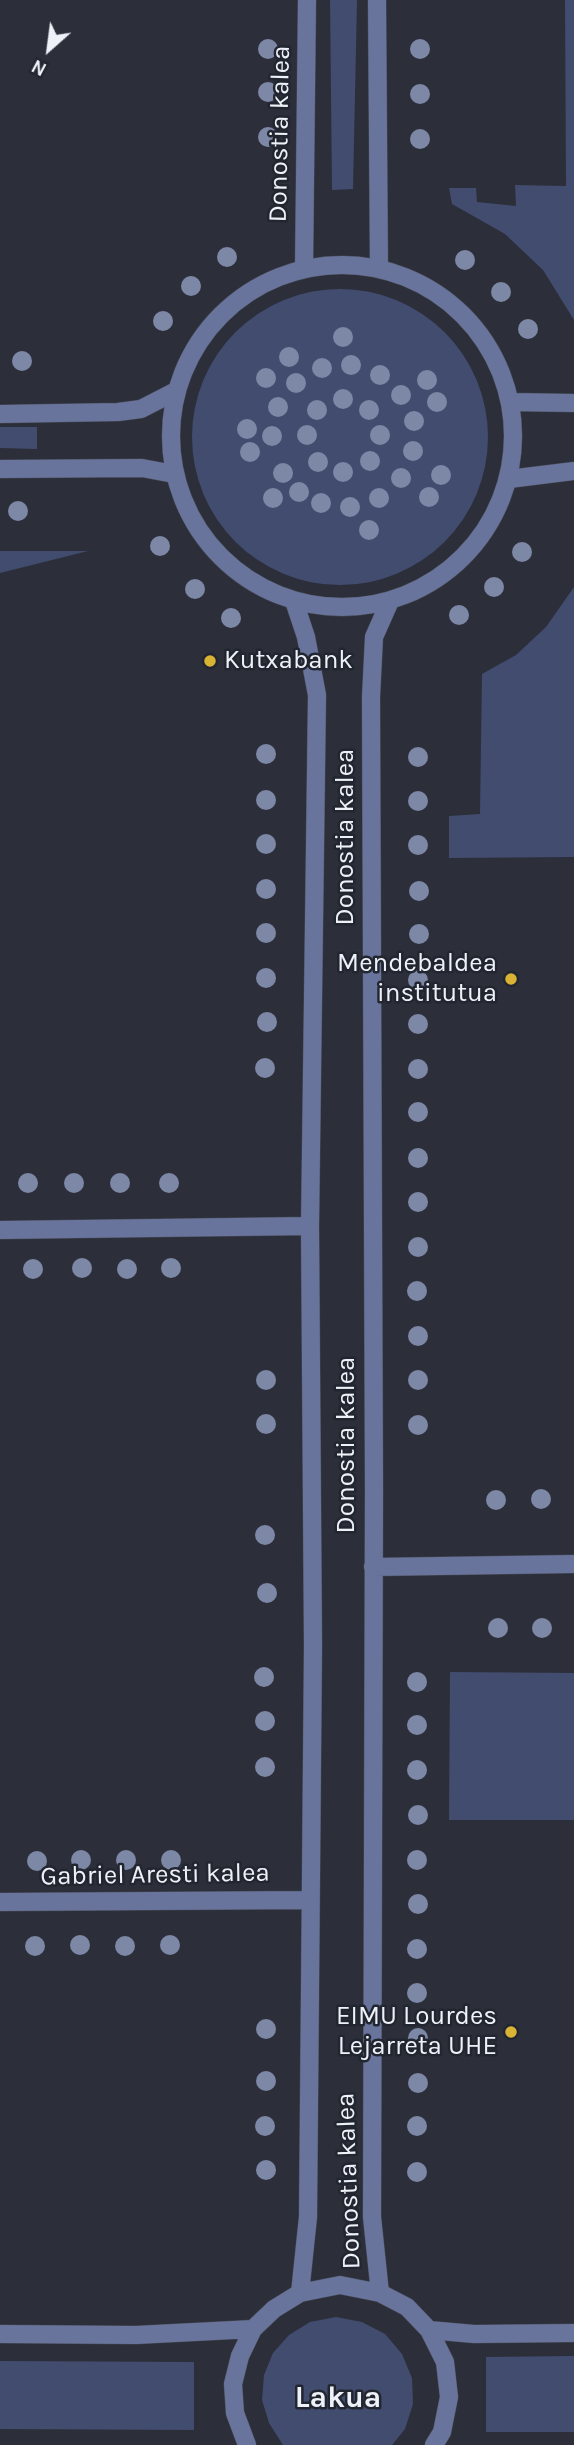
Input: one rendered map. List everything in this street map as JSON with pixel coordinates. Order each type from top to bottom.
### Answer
[{"type":"street","name":"Donostia kalea","points":[[304,269],[307,0]]},
{"type":"street","points":[[377,0],[379,268]]},
{"type":"street","points":[[342,265],[379,268],[416,282],[450,302],[478,331],[498,365],[511,402],[514,441],[509,479],[495,515],[466,556],[427,586],[390,601],[342,608],[294,601],[252,583],[217,554],[190,517],[174,474],[170,432],[176,391],[194,348],[223,312],[261,285],[304,269],[342,265]]},
{"type":"street","points":[[0,414],[118,412],[141,409],[176,391]]},
{"type":"street","points":[[511,402],[574,403]]},
{"type":"street","points":[[0,469],[142,468],[174,474]]},
{"type":"street","points":[[509,479],[574,471]]},
{"type":"street","name":"Donostia kalea","points":[[294,601],[306,637],[317,695],[310,1226],[313,1593],[308,2217],[300,2293]]},
{"type":"street","name":"Donostia kalea","points":[[380,2293],[372,2204],[371,696],[374,637],[390,601]]},
{"type":"street","points":[[0,1230],[310,1226]]},
{"type":"street","points":[[373,1567],[574,1564]]},
{"type":"street","name":"Gabriel Aresti kalea","points":[[0,1902],[310,1900]]},
{"type":"street","points":[[247,2445],[235,2413],[233,2384],[240,2356],[253,2329],[274,2309],[300,2293],[340,2286],[380,2293],[407,2307],[429,2330],[445,2362],[449,2397],[442,2432],[435,2445]]},
{"type":"street","points":[[0,2334],[136,2335],[253,2329]]},
{"type":"street","points":[[429,2330],[474,2334],[574,2333]]},
{"type":"shaded area","points":[[330,0],[357,0],[353,189],[332,190]]},
{"type":"shaded area","points":[[565,0],[574,0],[574,320],[543,270],[505,234],[452,204],[449,188],[476,188],[477,202],[516,206],[515,185],[566,186]]},
{"type":"shaded area","points":[[325,289],[355,289],[383,295],[410,306],[434,322],[455,343],[471,367],[482,394],[488,437],[482,480],[471,507],[455,531],[434,552],[410,568],[383,579],[355,585],[325,585],[297,579],[270,568],[246,552],[225,531],[209,507],[198,480],[192,452],[192,422],[198,394],[209,367],[225,343],[246,322],[270,306],[297,295]]},
{"type":"shaded area","points":[[0,427],[37,427],[37,449],[0,448]]},
{"type":"shaded area","points":[[0,551],[88,551],[0,573]]},
{"type":"shaded area","points":[[574,587],[574,857],[449,858],[449,816],[480,814],[482,674],[516,655],[546,627]]},
{"type":"shaded area","points":[[450,1672],[574,1673],[574,1820],[449,1820]]},
{"type":"shaded area","points":[[336,2317],[362,2322],[385,2334],[402,2354],[412,2378],[413,2404],[405,2429],[392,2445],[283,2445],[269,2423],[262,2400],[264,2375],[273,2353],[289,2335],[310,2322]]},
{"type":"shaded area","points":[[574,2356],[574,2432],[486,2432],[486,2357]]},
{"type":"shaded area","points":[[0,2361],[194,2362],[194,2430],[0,2429]]},
{"type":"place","name":"Kutxabank","points":[[210,661]]},
{"type":"place","name":"Mendebaldea institutua","points":[[511,979]]},
{"type":"place","name":"EIMU Lourdes Lejarreta UHE","points":[[511,2032]]},
{"type":"district","name":"Lakua","points":[[338,2398]]}]
